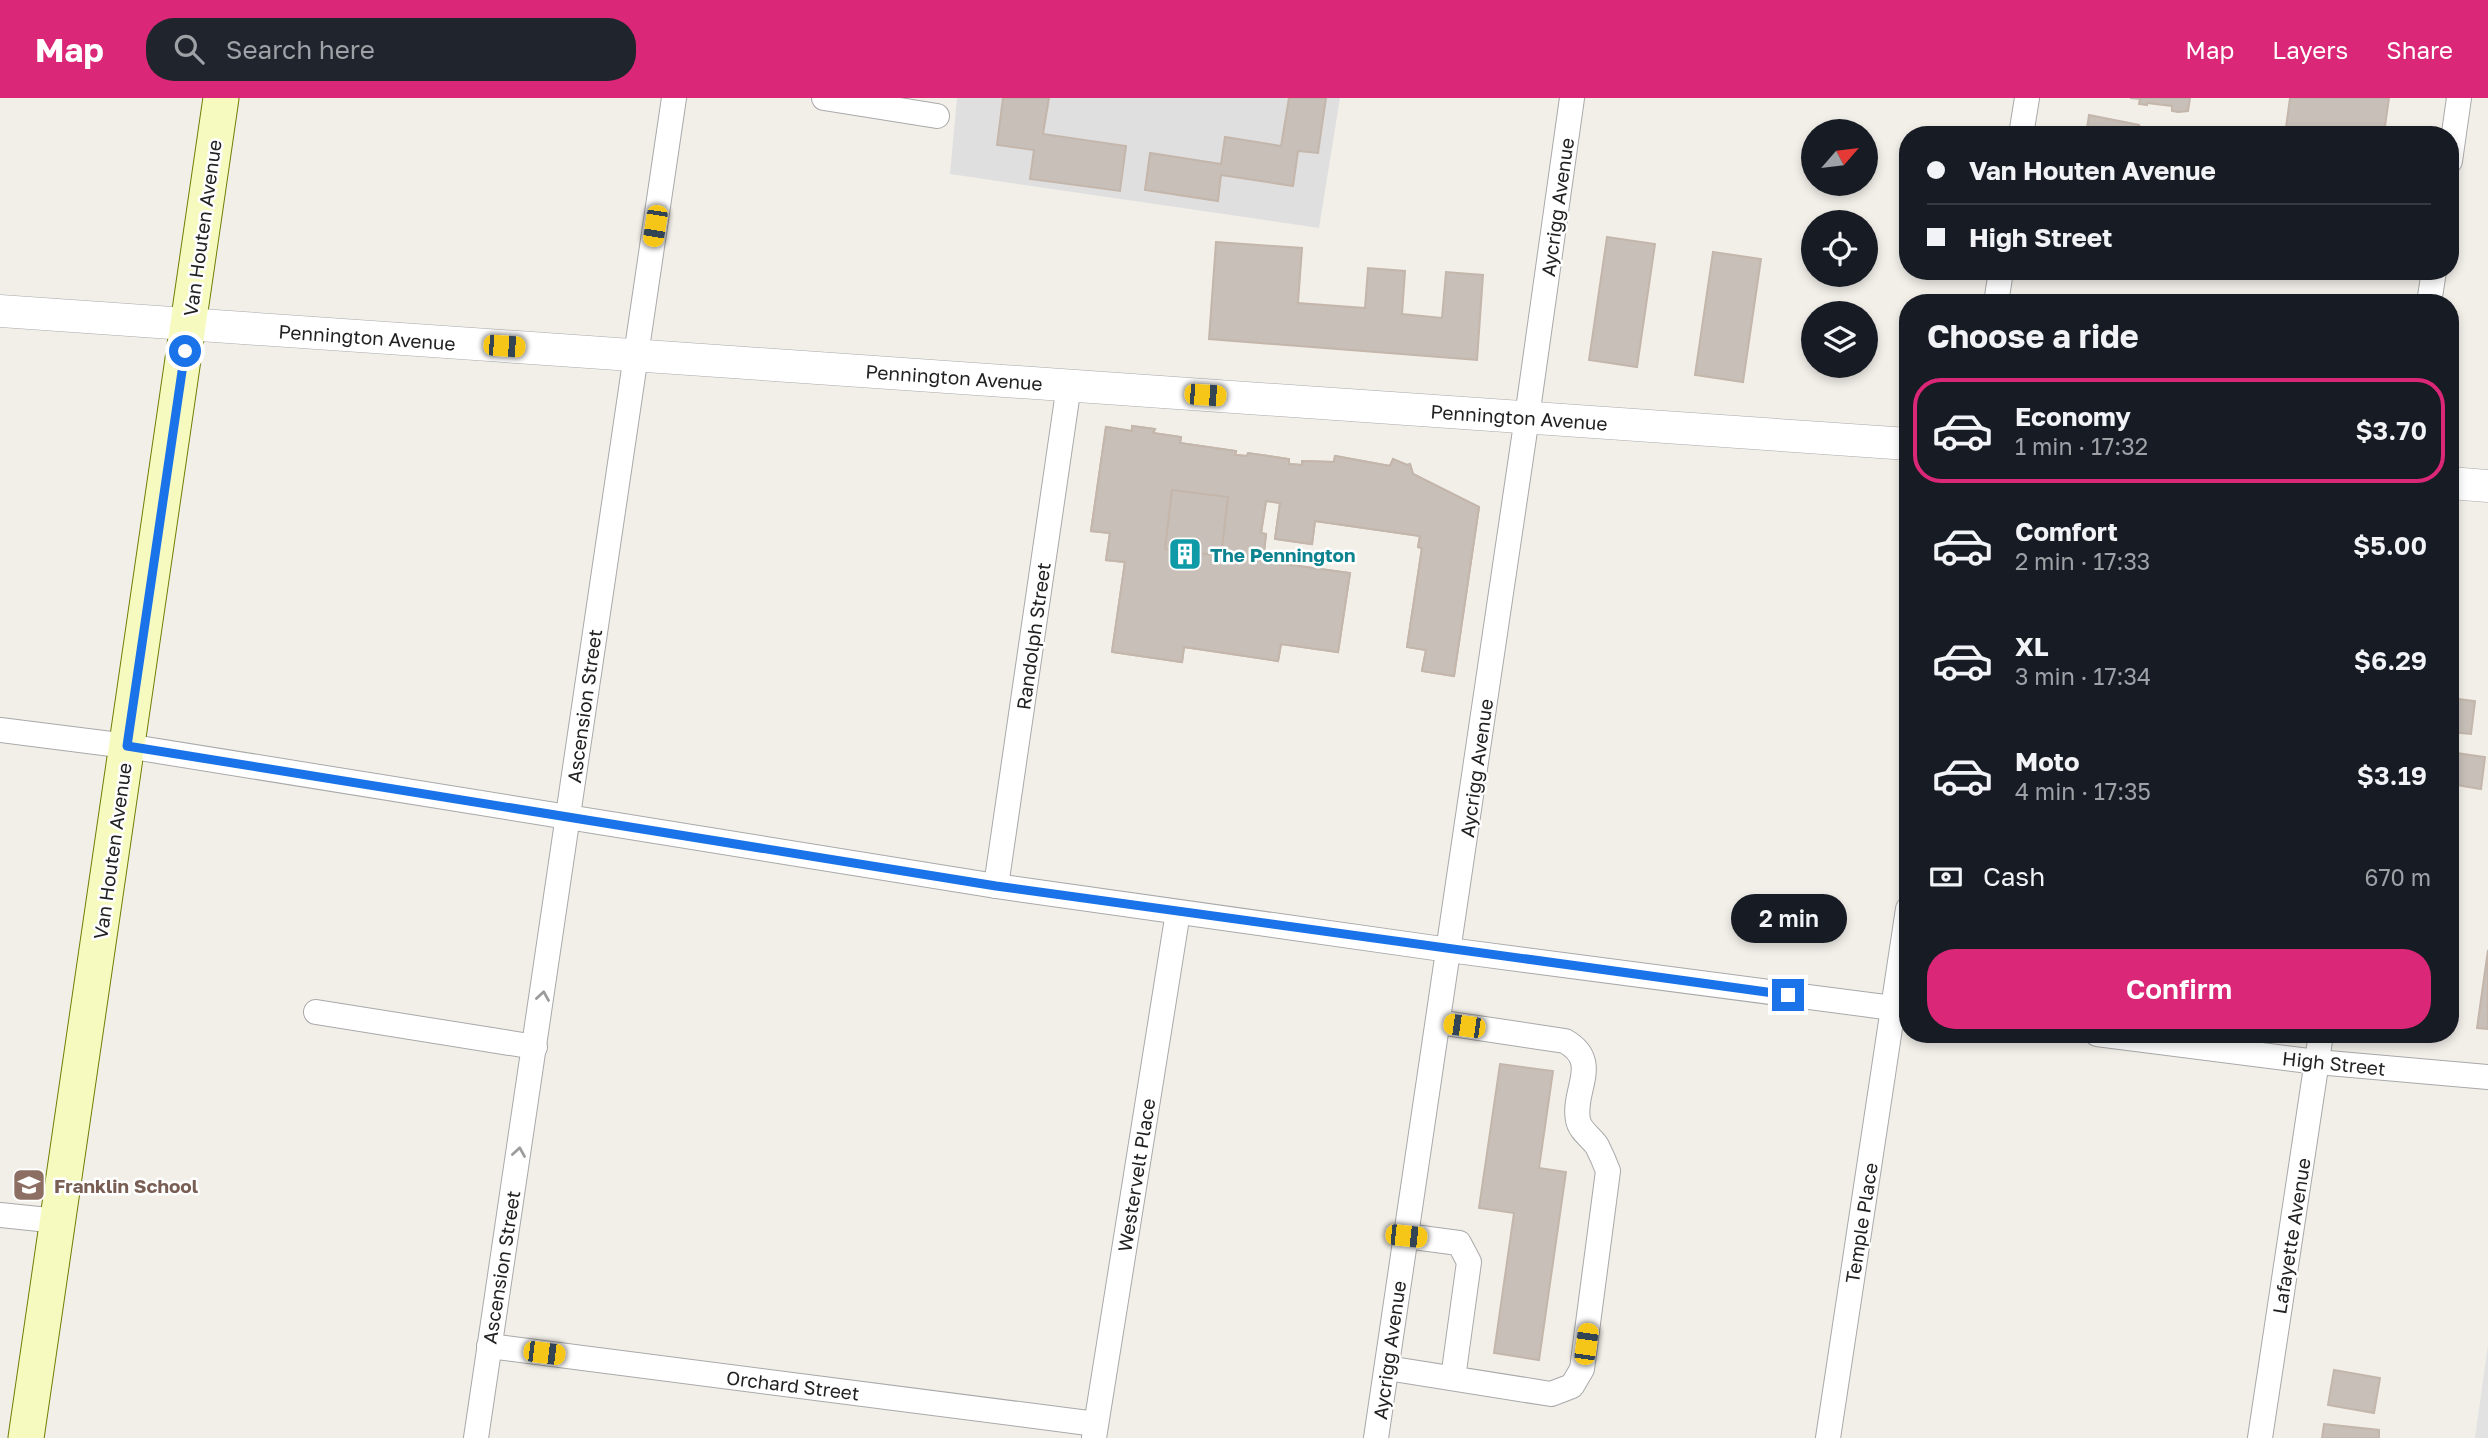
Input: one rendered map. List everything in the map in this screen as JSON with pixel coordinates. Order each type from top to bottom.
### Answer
[{"type":"main road","name":"Van Houten Avenue","points":[[26,1438],[221,98]]},
{"type":"street","name":"Ascension Street","points":[[476,1438],[674,98]]},
{"type":"street","points":[[824,98],[937,116]]},
{"type":"street","name":"Aycrigg Avenue","points":[[1376,1438],[1572,98]]},
{"type":"street","points":[[2022,126],[2027,98]]},
{"type":"street","points":[[2455,126],[2459,98]]},
{"type":"street","name":"Pennington Avenue","points":[[0,312],[1899,443]]},
{"type":"street","name":"Randolph Street","points":[[996,886],[1069,385]]},
{"type":"street","points":[[2459,484],[2488,486]]},
{"type":"street","points":[[0,730],[127,746],[996,886],[1449,950],[1899,1009]]},
{"type":"street","name":"Westervelt Place","points":[[1095,1431],[1178,912]]},
{"type":"street","points":[[316,1012],[535,1047]]},
{"type":"street","name":"Temple Place","points":[[1828,1438],[1899,1015]]},
{"type":"street","points":[[1387,1368],[1550,1394],[1572,1386],[1583,1369],[1608,1171],[1595,1144],[1579,1124],[1577,1116],[1584,1068],[1581,1055],[1565,1041],[1438,1023]]},
{"type":"street","name":"High Street","points":[[2168,1043],[2317,1062],[2488,1077]]},
{"type":"street","name":"Lafayette Avenue","points":[[2260,1438],[2320,1043]]},
{"type":"street","points":[[0,1215],[58,1221]]},
{"type":"street","points":[[1406,1236],[1459,1243],[1469,1262],[1453,1378]]},
{"type":"street","name":"Orchard Street","points":[[489,1346],[1095,1431]]},
{"type":"shaded area","points":[[957,98],[1340,98],[1319,228],[950,174]]},
{"type":"shaded area","points":[[2488,1345],[2488,1438],[2475,1438]]},
{"type":"building","points":[[1003,98],[1049,98],[1043,134],[1126,146],[1120,191],[1030,179],[1034,150],[997,145]]},
{"type":"building","points":[[1289,98],[1326,98],[1318,153],[1298,151],[1293,186],[1221,175],[1218,201],[1145,190],[1150,153],[1221,164],[1225,137],[1281,146]]},
{"type":"building","points":[[2130,98],[2190,98],[2188,111],[2178,112],[2172,111],[2172,106],[2139,104],[2140,99]]},
{"type":"building","points":[[2290,98],[2389,98],[2385,126],[2286,126]]},
{"type":"building","points":[[2089,115],[2140,126],[2087,126]]},
{"type":"building","points":[[1607,237],[1655,244],[1637,367],[1589,360]]},
{"type":"building","points":[[1216,242],[1302,248],[1298,303],[1365,308],[1368,268],[1405,271],[1402,314],[1442,318],[1446,272],[1483,275],[1477,360],[1209,339]]},
{"type":"building","points":[[1713,252],[1761,259],[1743,382],[1695,375]]},
{"type":"building","name":"The Pennington","points":[[1132,426],[1155,429],[1153,433],[1181,437],[1180,443],[1236,451],[1235,455],[1247,456],[1248,453],[1289,459],[1289,464],[1302,465],[1302,461],[1334,462],[1335,456],[1390,466],[1393,459],[1410,464],[1413,474],[1479,507],[1454,676],[1422,671],[1426,650],[1407,647],[1422,548],[1418,547],[1420,536],[1315,521],[1312,544],[1275,539],[1280,503],[1266,501],[1261,533],[1266,534],[1263,561],[1350,573],[1338,652],[1281,644],[1278,661],[1184,647],[1182,662],[1112,652],[1125,562],[1106,560],[1110,533],[1091,531],[1106,427],[1132,431]],"holes":[[[1172,490],[1228,497],[1221,556],[1165,549]]]},
{"type":"building","name":"The Pennington","points":[[1132,426],[1155,429],[1153,433],[1181,437],[1180,443],[1236,451],[1235,455],[1247,456],[1248,453],[1289,459],[1289,464],[1302,465],[1302,461],[1334,462],[1335,456],[1390,466],[1393,459],[1410,464],[1413,474],[1479,507],[1454,676],[1422,671],[1426,650],[1407,647],[1422,548],[1418,547],[1420,536],[1315,521],[1312,544],[1275,539],[1280,503],[1266,501],[1261,533],[1266,534],[1263,561],[1350,573],[1338,652],[1281,644],[1278,661],[1184,647],[1182,662],[1112,652],[1125,562],[1106,560],[1110,533],[1091,531],[1106,427],[1132,431]]},
{"type":"building","points":[[1172,490],[1228,497],[1221,556],[1165,549]]},
{"type":"building","points":[[2459,699],[2475,701],[2471,734],[2459,733]]},
{"type":"building","points":[[2459,753],[2485,757],[2481,789],[2459,785]]},
{"type":"building","points":[[2488,950],[2488,1029],[2477,1028]]},
{"type":"building","points":[[1500,1064],[1553,1071],[1539,1168],[1566,1172],[1539,1360],[1494,1353],[1514,1213],[1479,1208]]},
{"type":"building","points":[[2334,1370],[2380,1378],[2374,1413],[2328,1405]]},
{"type":"building","points":[[2324,1424],[2379,1430],[2379,1438],[2322,1438]]},
{"type":"place","name":"The Pennington","points":[[1185,554]]},
{"type":"place","name":"Franklin School","points":[[29,1185]]},
{"type":"route","points":[[185,351],[127,746],[996,886],[1788,995]]}]
